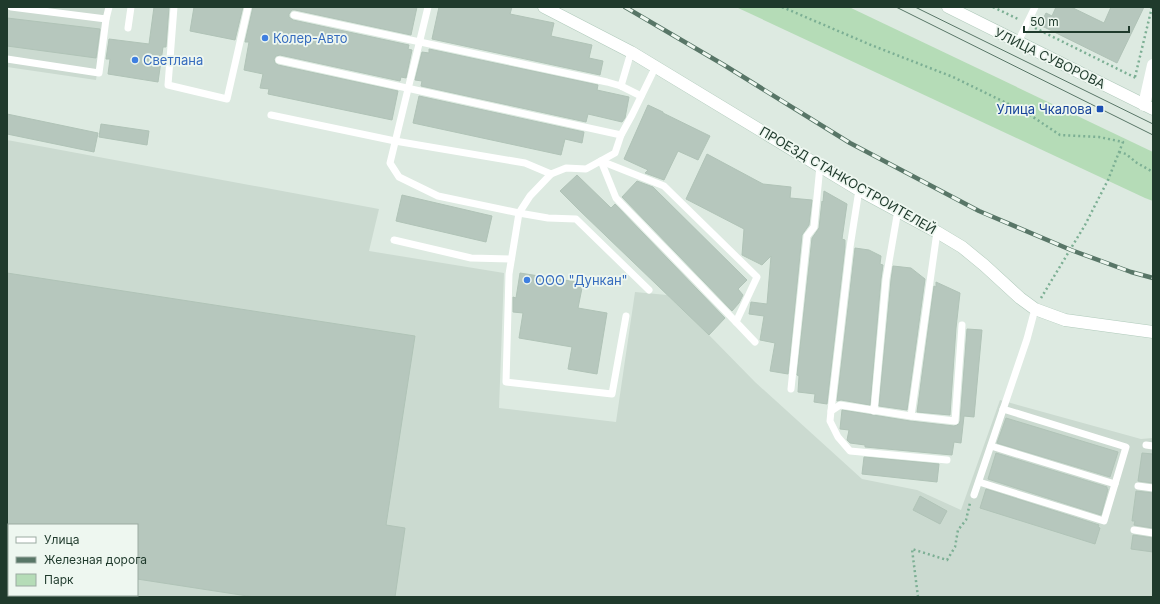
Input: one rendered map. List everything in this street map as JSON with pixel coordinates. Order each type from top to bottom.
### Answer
[{"type":"main road","name":"ПРОЕЗД СТАНКОСТРОИТЕЛЕЙ","points":[[544,7],[656,66],[859,190],[898,210],[962,247],[1020,298],[1035,309],[1065,320],[1153,332]]},
{"type":"main road","name":"УЛИЦА СУВОРОВА","points":[[948,7],[1148,107]]},
{"type":"main road","points":[[1148,107],[1148,84],[1153,65]]},
{"type":"lane","points":[[11,7],[106,19]]},
{"type":"lane","points":[[7,59],[99,73],[108,7]]},
{"type":"lane","points":[[128,28],[131,7]]},
{"type":"lane","points":[[174,7],[168,85],[227,99],[248,7]]},
{"type":"lane","points":[[428,7],[390,164],[399,177],[438,196],[548,218],[576,219],[650,290]]},
{"type":"lane","points":[[1018,42],[1035,7]]},
{"type":"lane","points":[[294,15],[607,82],[621,86],[641,96]]},
{"type":"lane","points":[[621,86],[631,52]]},
{"type":"lane","points":[[279,60],[621,135]]},
{"type":"lane","points":[[626,316],[612,394],[506,382],[509,274],[519,213],[530,196],[551,174],[566,168],[586,170],[615,153],[621,135],[656,66]]},
{"type":"lane","points":[[271,115],[395,141],[525,163],[551,174]]},
{"type":"lane","points":[[601,161],[616,198],[755,342]]},
{"type":"lane","points":[[601,161],[664,186],[757,277],[736,322]]},
{"type":"lane","points":[[791,389],[807,236],[814,227],[820,166]]},
{"type":"lane","points":[[859,190],[850,247],[830,421],[838,437],[850,451],[947,460]]},
{"type":"lane","points":[[874,411],[886,279],[898,210]]},
{"type":"lane","points":[[911,416],[937,232]]},
{"type":"lane","points":[[394,240],[471,258],[511,259]]},
{"type":"lane","points":[[974,495],[1027,339],[1035,309]]},
{"type":"lane","points":[[831,411],[840,405],[874,411],[954,421],[962,325]]},
{"type":"lane","points":[[979,482],[1104,521],[1126,447],[1003,409]]},
{"type":"lane","points":[[991,446],[1115,484]]},
{"type":"lane","points":[[1138,486],[1153,488]]},
{"type":"lane","points":[[1134,530],[1153,533]]},
{"type":"path","points":[[782,7],[871,45],[953,77],[1027,113],[1060,135],[1099,137],[1123,142],[1108,180],[1085,225],[1035,309]]},
{"type":"path","points":[[993,7],[1148,84]]},
{"type":"path","points":[[1135,77],[1152,7]]},
{"type":"path","points":[[1119,152],[1126,154],[1137,163],[1153,172]]},
{"type":"path","points":[[918,597],[912,549],[947,560],[955,547],[958,530],[966,520],[974,495]]},
{"type":"shaded area","points":[[7,7],[107,7],[96,80],[7,67]]},
{"type":"shaded area","points":[[7,140],[379,209],[369,251],[504,273],[499,408],[616,422],[635,292],[667,295],[755,382],[862,479],[917,490],[961,510],[1000,400],[1141,439],[1153,438],[1153,597],[7,597]]},
{"type":"green space","points":[[736,7],[849,7],[1153,152],[1153,201],[1145,198]]},
{"type":"building","name":"Светлана","points":[[154,7],[169,7],[166,47],[163,47],[158,82],[108,74],[110,59],[106,59],[109,39],[149,44]]},
{"type":"building","points":[[194,7],[243,7],[235,40],[190,31]]},
{"type":"building","points":[[253,7],[417,7],[411,35],[295,10],[292,10],[289,14],[289,17],[293,20],[409,45],[408,49],[412,50],[406,78],[401,77],[400,81],[280,55],[276,56],[274,59],[275,63],[278,65],[398,91],[392,120],[268,94],[269,89],[260,88],[263,74],[244,70],[249,42],[245,42]]},
{"type":"building","points":[[439,7],[512,7],[510,14],[554,23],[551,36],[592,45],[589,58],[603,61],[600,75],[432,39]]},
{"type":"building","points":[[1056,7],[1071,7],[1104,23],[1111,7],[1144,7],[1117,63],[1040,25],[1046,13],[1052,16]]},
{"type":"building","points":[[7,18],[100,29],[96,58],[7,46]]},
{"type":"building","points":[[429,49],[598,85],[597,90],[629,97],[625,118],[622,122],[588,114],[586,122],[421,86],[422,81],[415,80],[422,52],[429,53]]},
{"type":"building","points":[[419,96],[584,132],[582,143],[565,139],[561,155],[413,123]]},
{"type":"building","points":[[648,105],[710,136],[698,160],[678,151],[664,180],[645,173],[648,170],[624,159]]},
{"type":"building","points":[[7,114],[98,133],[94,152],[7,134]]},
{"type":"building","points":[[101,124],[149,131],[147,145],[99,137]]},
{"type":"building","points":[[707,154],[763,184],[791,187],[790,198],[812,200],[809,225],[802,235],[788,374],[770,371],[775,343],[760,340],[764,316],[749,314],[751,302],[767,304],[771,256],[762,265],[742,255],[744,229],[686,199]]},
{"type":"building","points":[[577,175],[611,208],[615,204],[725,318],[709,335],[560,191]]},
{"type":"building","points":[[637,181],[653,187],[747,280],[738,289],[743,295],[739,303],[732,311],[622,197]]},
{"type":"building","points":[[824,191],[847,204],[842,239],[845,240],[845,247],[827,404],[814,402],[815,394],[798,392],[799,376],[797,375],[812,238],[819,228]]},
{"type":"building","points":[[402,195],[492,216],[486,242],[396,221]]},
{"type":"building","points":[[855,248],[869,250],[881,256],[880,264],[883,265],[870,405],[841,400],[837,401]]},
{"type":"building","points":[[893,266],[911,268],[925,279],[907,410],[879,406]]},
{"type":"building","points":[[7,273],[415,336],[386,525],[405,528],[395,597],[254,597],[138,579],[138,524],[7,525]]},
{"type":"building","points":[[520,273],[583,283],[578,308],[607,313],[597,374],[568,369],[572,347],[519,338],[523,313],[513,312],[513,297],[516,298]]},
{"type":"building","points":[[936,282],[960,293],[950,415],[917,412],[934,286],[936,287]]},
{"type":"building","points":[[967,329],[982,330],[974,417],[964,416],[961,443],[954,442],[952,455],[865,447],[865,445],[850,443],[847,440],[849,430],[840,429],[842,410],[910,421],[954,426],[959,424]]},
{"type":"building","points":[[1006,418],[1118,452],[1110,477],[997,443]]},
{"type":"building","points":[[996,453],[1107,487],[1108,489],[1101,515],[988,479]]},
{"type":"building","points":[[1142,453],[1153,454],[1153,483],[1138,481]]},
{"type":"building","points":[[864,457],[939,464],[937,482],[862,474]]},
{"type":"building","points":[[986,489],[1099,525],[1098,527],[1100,528],[1095,544],[980,508]]},
{"type":"building","points":[[1136,491],[1153,493],[1153,528],[1134,525],[1135,521],[1132,521]]},
{"type":"building","points":[[920,496],[947,511],[940,524],[913,510]]},
{"type":"building","points":[[1133,535],[1153,538],[1153,552],[1131,549]]},
{"type":"tram line","points":[[896,7],[1153,135]]},
{"type":"tram line","points":[[915,7],[1153,124]]},
{"type":"railway","points":[[625,7],[724,65],[850,143],[979,211],[1071,250],[1131,272],[1153,278]]},
{"type":"place","name":"Колер-Авто","points":[[265,38]]},
{"type":"place","name":"Светлана","points":[[135,60]]},
{"type":"place","name":"Улица Чкалова","points":[[1100,109]]},
{"type":"place","name":"ООО \"Дункан\"","points":[[527,280]]}]
